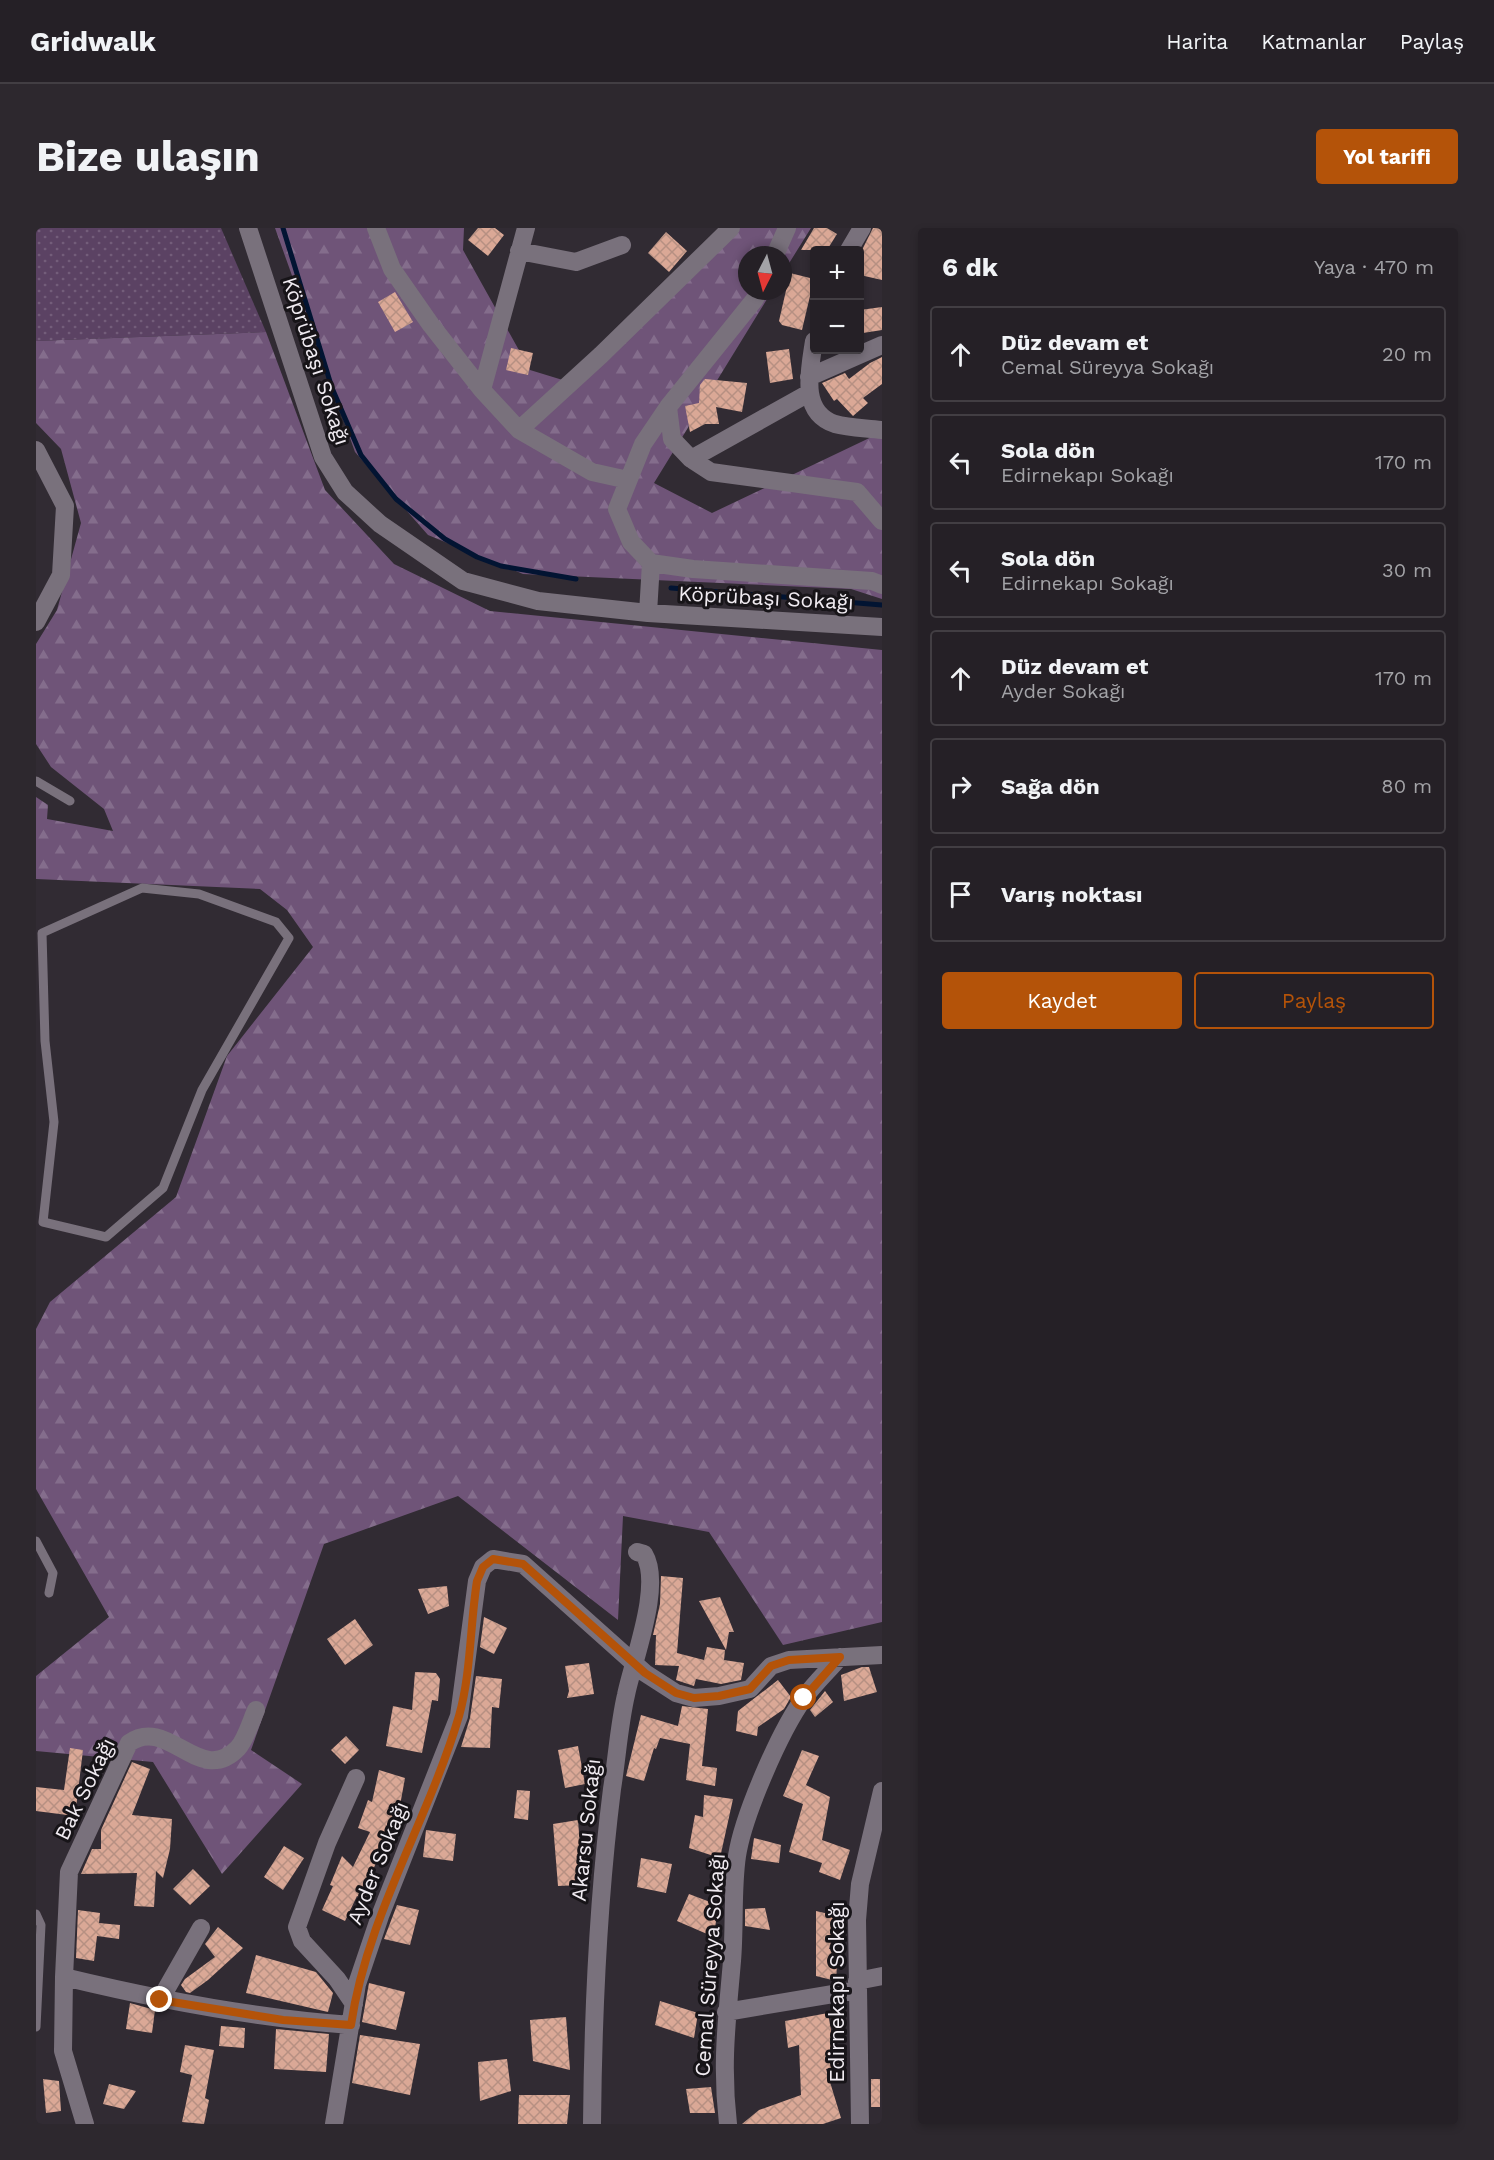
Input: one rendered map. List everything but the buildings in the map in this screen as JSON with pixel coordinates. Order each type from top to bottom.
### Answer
[{"type":"street","name":"Köprübaşı Sokağı","points":[[248,228],[323,457],[345,492],[380,524],[463,581],[538,601],[648,614],[882,627]]},
{"type":"street","points":[[376,228],[392,269],[430,325],[482,390],[519,430],[592,472],[628,480]]},
{"type":"street","points":[[482,390],[526,228]]},
{"type":"street","points":[[519,430],[601,355],[731,228]]},
{"type":"street","points":[[779,246],[787,228]]},
{"type":"street","points":[[851,246],[861,228]]},
{"type":"street","points":[[519,251],[576,262],[622,244]]},
{"type":"street","points":[[651,563],[632,542],[617,509],[628,480],[643,444],[668,407],[754,300]]},
{"type":"street","points":[[691,459],[809,385],[882,345]]},
{"type":"street","points":[[813,354],[809,385],[818,414],[835,424],[882,430]]},
{"type":"street","points":[[668,407],[672,439],[691,459],[711,472],[857,492],[882,522]]},
{"type":"street","points":[[36,450],[65,506],[61,575],[36,622]]},
{"type":"street","name":"Köprübaşı Sokağı","points":[[648,614],[651,563],[693,569],[872,581],[882,585]]},
{"type":"street","name":"Akarsu Sokağı","points":[[592,2124],[603,1865],[625,1696],[650,1579],[649,1562],[644,1554],[637,1552]]},
{"type":"street","name":"Ayder Sokağı","points":[[334,2124],[357,1984],[380,1916],[459,1716],[477,1581],[483,1567],[493,1559],[523,1564],[634,1662]]},
{"type":"street","points":[[634,1662],[676,1693],[694,1698],[719,1696],[750,1689],[771,1666],[789,1660],[882,1655]]},
{"type":"street","name":"Cemal Süreyya Sokağı","points":[[728,2124],[724,2085],[726,2012],[733,1952],[737,1855],[753,1803],[771,1759],[804,1698],[840,1657]]},
{"type":"street","name":"Bak Sokağı","points":[[85,2124],[63,2051],[69,1872],[129,1743],[137,1737],[165,1738],[204,1761],[221,1759],[239,1747],[256,1710]]},
{"type":"street","points":[[354,2004],[337,1979],[302,1941],[297,1927],[327,1842],[356,1778]]},
{"type":"street","name":"Edirnekapı Sokağı","points":[[860,2124],[857,1920],[860,1884],[882,1792]]},
{"type":"street","points":[[160,2000],[201,1928]]},
{"type":"street","points":[[726,2012],[857,1985],[882,1976]]},
{"type":"street","points":[[64,1977],[160,2000],[283,2020],[351,2025]]},
{"type":"lane","points":[[36,781],[70,801]]},
{"type":"lane","points":[[142,888],[199,894],[276,922],[289,938],[202,1090],[163,1188],[106,1237],[43,1222],[54,1122],[45,1041],[39,931],[142,888]]},
{"type":"lane","points":[[36,1541],[53,1573],[49,1593]]},
{"type":"lane","points":[[36,1914],[41,1925],[36,2027]]},
{"type":"shaded area","points":[[36,228],[221,228],[266,332],[36,341]]},
{"type":"green space","points":[[275,228],[464,228],[463,250],[530,370],[579,385],[727,228],[811,228],[792,259],[792,246],[738,246],[738,300],[766,300],[654,483],[712,513],[882,432],[882,599],[851,589],[523,574],[428,535],[355,452]]},
{"type":"green space","points":[[266,332],[325,490],[394,564],[490,611],[882,650],[882,1622],[783,1645],[709,1532],[623,1516],[618,1620],[458,1496],[324,1544],[251,1750],[302,1784],[222,1874],[153,1762],[36,1751],[36,1676],[109,1617],[36,1489],[36,1329],[50,1302],[176,1197],[227,1056],[313,947],[287,910],[260,889],[36,879],[36,797],[48,805],[47,819],[113,831],[104,809],[51,767],[36,744],[36,644],[57,610],[81,523],[61,449],[36,423],[36,341]]},
{"type":"waterway","points":[[283,228],[332,388],[361,455],[396,499],[445,539],[477,557],[501,566],[576,579]]},
{"type":"waterway","points":[[671,588],[882,605]]},
{"type":"route","points":[[160,2000],[283,2020],[351,2025],[357,1984],[380,1916],[459,1716],[477,1581],[483,1567],[493,1559],[523,1564],[645,1673],[676,1693],[694,1698],[719,1696],[750,1689],[771,1666],[789,1660],[840,1657],[804,1698]]}]
